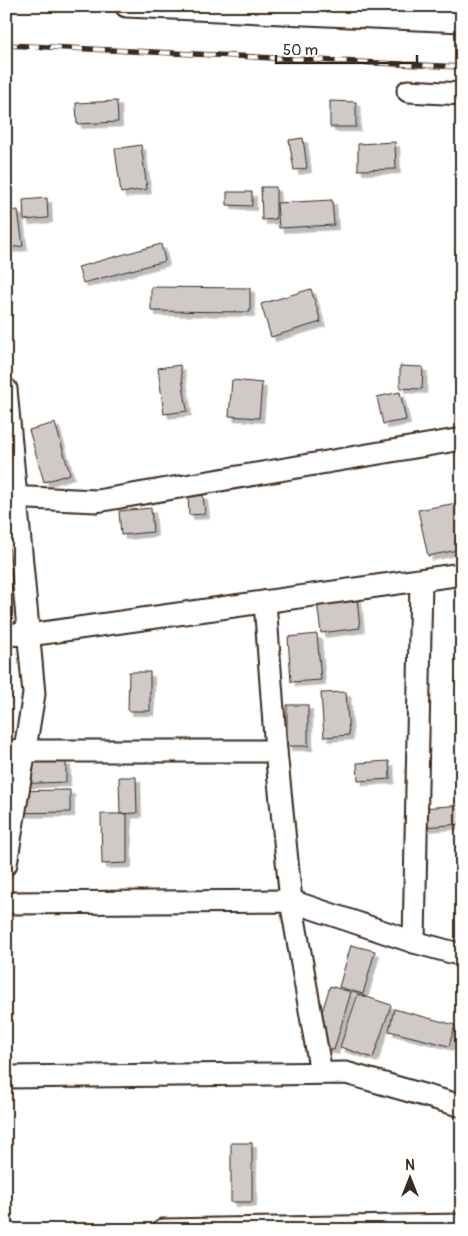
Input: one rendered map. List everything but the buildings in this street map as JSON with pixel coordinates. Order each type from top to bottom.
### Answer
[{"type":"street","points":[[126,6],[462,21]]},
{"type":"street","points":[[408,91],[462,94]]},
{"type":"street","points":[[6,389],[11,497],[29,635],[34,694],[15,751],[6,864]]},
{"type":"street","points":[[11,497],[97,501],[462,439]]},
{"type":"street","points":[[6,634],[29,635],[462,574]]},
{"type":"street","points":[[414,942],[421,580]]},
{"type":"street","points":[[265,602],[276,752],[291,901],[321,1073]]},
{"type":"street","points":[[15,751],[276,752]]},
{"type":"street","points":[[6,903],[291,901],[414,942],[462,955]]},
{"type":"street","points":[[6,1077],[346,1073],[462,1106]]},
{"type":"street","points":[[163,1230],[462,1225]]},
{"type":"railway","points":[[6,45],[462,67]]}]
